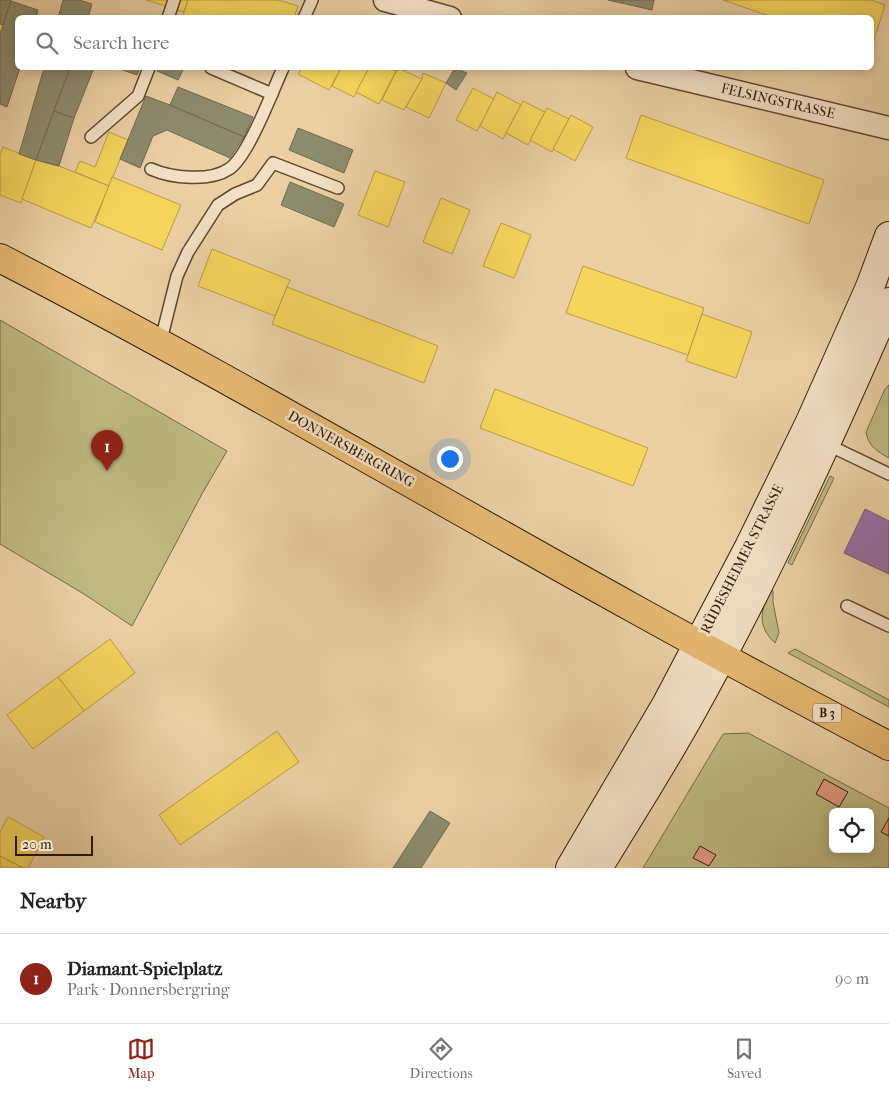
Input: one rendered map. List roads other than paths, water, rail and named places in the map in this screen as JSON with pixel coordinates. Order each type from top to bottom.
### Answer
[{"type":"main road","name":"RÜDESHEIMER STRASSE","points":[[598,868],[690,716],[710,650],[870,287],[889,236]]},
{"type":"main road","name":"DONNERSBERGRING","points":[[0,258],[115,317],[160,344],[306,423],[710,650]]},
{"type":"main road","name":"RÜDESHEIMER STRASSE","points":[[570,868],[667,703],[710,650],[764,573],[826,444],[889,302]]},
{"type":"main road","name":"B 3","points":[[710,650],[889,746]]},
{"type":"street","points":[[385,0],[439,15]]},
{"type":"street","name":"FELSINGSTRASSE","points":[[645,70],[889,128]]},
{"type":"lane","points":[[169,15],[174,0]]},
{"type":"lane","points":[[305,15],[312,0]]},
{"type":"lane","points":[[91,137],[138,96],[148,70]]},
{"type":"lane","points":[[216,70],[272,94]]},
{"type":"lane","points":[[151,169],[163,175],[203,178],[230,169],[246,148],[282,70]]},
{"type":"lane","points":[[160,344],[177,276],[188,252],[218,206],[236,194],[257,185],[272,163],[338,188]]},
{"type":"lane","points":[[826,444],[889,474]]},
{"type":"lane","points":[[847,606],[889,626]]},
{"type":"place","name":"Diamant-Spielplatz","points":[[107,471]]}]
